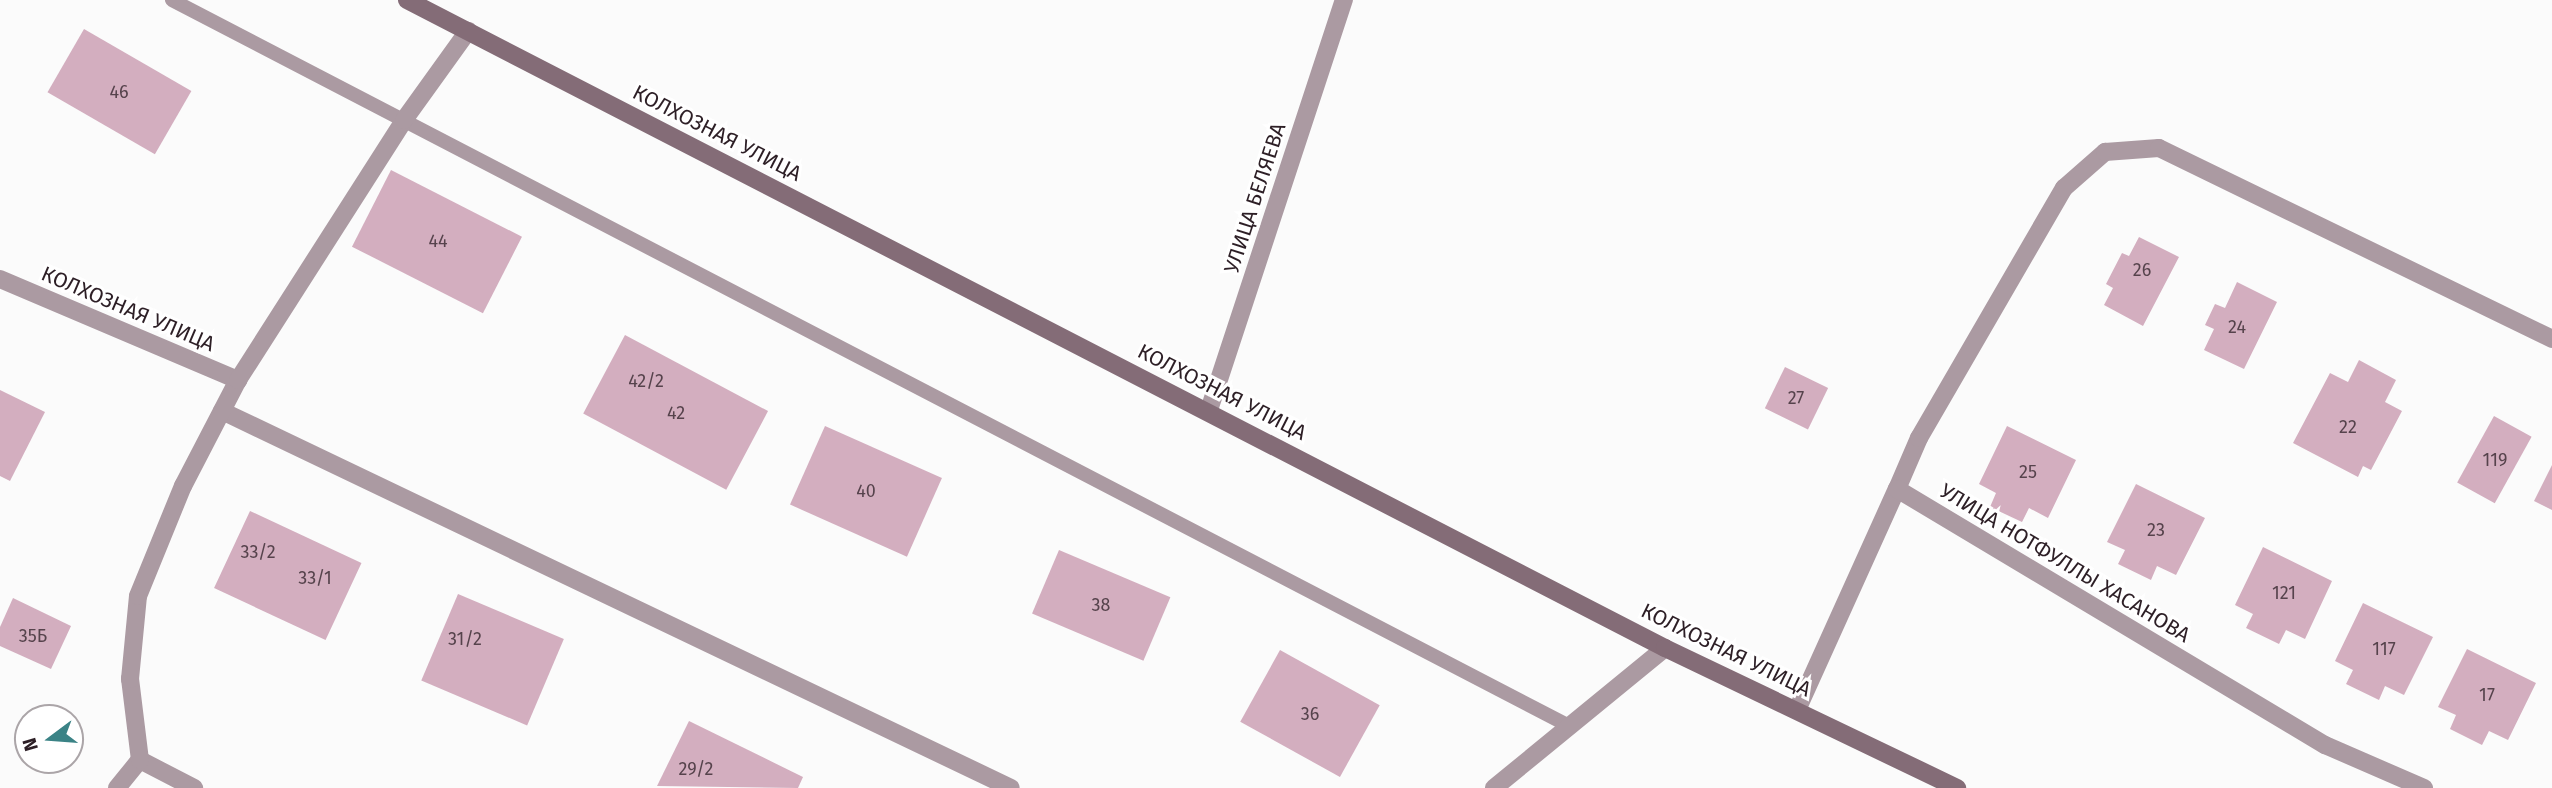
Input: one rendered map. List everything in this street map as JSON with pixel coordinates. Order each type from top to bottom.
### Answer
[{"type":"main road","name":"КОЛХОЗНАЯ УЛИЦА","points":[[407,0],[1209,410],[1665,648],[1957,788]]},
{"type":"street","name":"УЛИЦА БЕЛЯЕВА","points":[[1209,410],[1344,0]]},
{"type":"street","points":[[117,788],[140,760],[130,679],[138,596],[183,486],[238,380],[404,120],[468,31]]},
{"type":"street","points":[[1797,710],[1919,438],[2064,188],[2105,152],[2159,148],[2552,340]]},
{"type":"street","name":"КОЛХОЗНАЯ УЛИЦА","points":[[0,279],[238,380]]},
{"type":"street","points":[[222,411],[1011,788]]},
{"type":"street","name":"УЛИЦА НОТФУЛЛЫ ХАСАНОВА","points":[[1897,489],[2325,745],[2424,788]]},
{"type":"street","points":[[1494,788],[1665,648]]},
{"type":"street","points":[[140,760],[194,788]]},
{"type":"lane","points":[[172,0],[1569,726]]},
{"type":"building","points":[[84,29],[191,91],[155,154],[48,92]]},
{"type":"building","points":[[391,170],[522,237],[483,313],[352,247]]},
{"type":"building","points":[[2139,237],[2179,257],[2143,326],[2104,305],[2113,288],[2106,284],[2122,253],[2129,256]]},
{"type":"building","points":[[2237,282],[2277,302],[2244,369],[2204,350],[2214,329],[2205,325],[2215,304],[2225,308]]},
{"type":"building","points":[[625,335],[768,411],[726,490],[583,414]]},
{"type":"building","points":[[2359,360],[2396,380],[2385,402],[2402,411],[2371,470],[2363,466],[2358,477],[2293,443],[2330,373],[2348,382]]},
{"type":"building","points":[[1785,367],[1828,388],[1808,429],[1765,408]]},
{"type":"building","points":[[0,390],[45,412],[10,481],[0,476]]},
{"type":"building","points":[[2494,416],[2532,437],[2495,503],[2457,482]]},
{"type":"building","points":[[825,426],[942,478],[907,557],[790,505]]},
{"type":"building","points":[[2007,426],[2076,460],[2048,518],[2029,508],[2022,522],[1990,507],[1996,493],[1979,484]]},
{"type":"building","points":[[2552,465],[2552,510],[2534,501]]},
{"type":"building","points":[[2136,484],[2205,518],[2176,575],[2157,566],[2151,580],[2118,564],[2125,550],[2107,542]]},
{"type":"building","points":[[250,511],[361,563],[326,640],[214,588]]},
{"type":"building","points":[[2263,547],[2332,581],[2305,639],[2286,630],[2279,644],[2246,628],[2253,614],[2235,605]]},
{"type":"building","points":[[1059,550],[1170,597],[1143,661],[1032,614]]},
{"type":"building","points":[[458,594],[564,639],[527,725],[421,681]]},
{"type":"building","points":[[13,598],[71,626],[51,669],[0,646],[0,627]]},
{"type":"building","points":[[2363,603],[2433,637],[2404,695],[2385,686],[2379,700],[2346,684],[2353,670],[2335,661]]},
{"type":"building","points":[[2467,649],[2536,683],[2508,740],[2489,731],[2482,745],[2450,729],[2456,715],[2438,707]]},
{"type":"building","points":[[1280,650],[1380,705],[1340,777],[1240,722]]},
{"type":"building","points":[[689,721],[803,777],[798,788],[657,786]]}]
